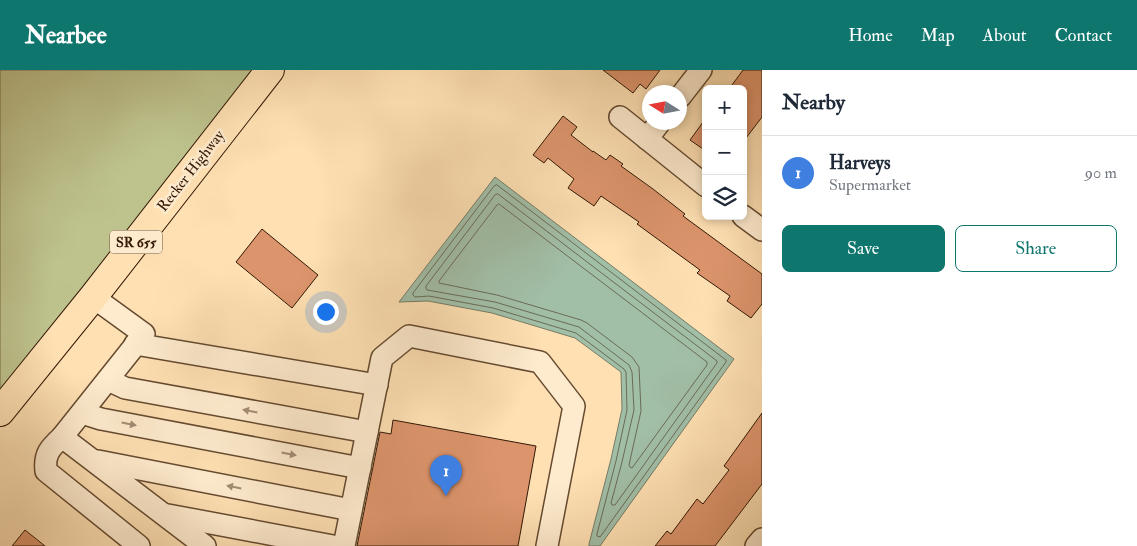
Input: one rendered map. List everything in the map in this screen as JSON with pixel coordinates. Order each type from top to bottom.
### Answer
[{"type":"main road","name":"Recker Highway","points":[[0,412],[93,297],[270,70]]},
{"type":"street","points":[[687,88],[701,70]]},
{"type":"street","points":[[620,118],[653,131],[702,182]]},
{"type":"street","points":[[747,219],[762,230]]},
{"type":"street","points":[[93,297],[144,334],[62,437],[51,447],[45,464],[46,471],[139,546]]},
{"type":"street","points":[[344,546],[382,358],[409,336],[540,362],[574,406],[547,546]]},
{"type":"street","points":[[135,344],[377,385]]},
{"type":"street","points":[[108,380],[125,388],[367,432]]},
{"type":"street","points":[[82,412],[101,419],[360,468]]},
{"type":"street","points":[[62,437],[205,546]]},
{"type":"street","points":[[92,460],[351,510]]},
{"type":"street","points":[[163,514],[333,546]]},
{"type":"street","points":[[756,546],[762,539]]},
{"type":"green space","points":[[0,70],[255,70],[145,207],[149,211],[4,392],[0,389]]},
{"type":"water","points":[[495,177],[734,359],[600,546],[589,546],[589,544],[622,409],[621,372],[575,338],[492,313],[428,301],[399,302]]},
{"type":"building","points":[[603,70],[660,70],[649,85],[640,84],[633,93]]},
{"type":"building","points":[[743,70],[762,70],[762,117],[747,137],[747,85],[732,85]]},
{"type":"building","points":[[563,116],[577,127],[571,135],[606,160],[610,155],[623,164],[621,166],[685,214],[683,216],[762,274],[762,304],[751,318],[727,301],[730,296],[697,273],[700,270],[637,224],[639,222],[601,196],[594,206],[568,188],[574,179],[548,158],[544,163],[533,155]]},
{"type":"building","points":[[702,124],[702,148],[690,140]]},
{"type":"building","points":[[262,229],[318,275],[292,308],[236,262]]},
{"type":"building","points":[[762,413],[762,484],[715,546],[655,546],[667,531],[671,534],[697,499],[703,504],[729,470],[724,466]]},
{"type":"building","points":[[393,420],[536,446],[518,546],[357,546],[380,432],[391,434]]},
{"type":"building","points":[[25,530],[45,546],[12,546]]},
{"type":"place","name":"Harveys","points":[[446,496]]}]
